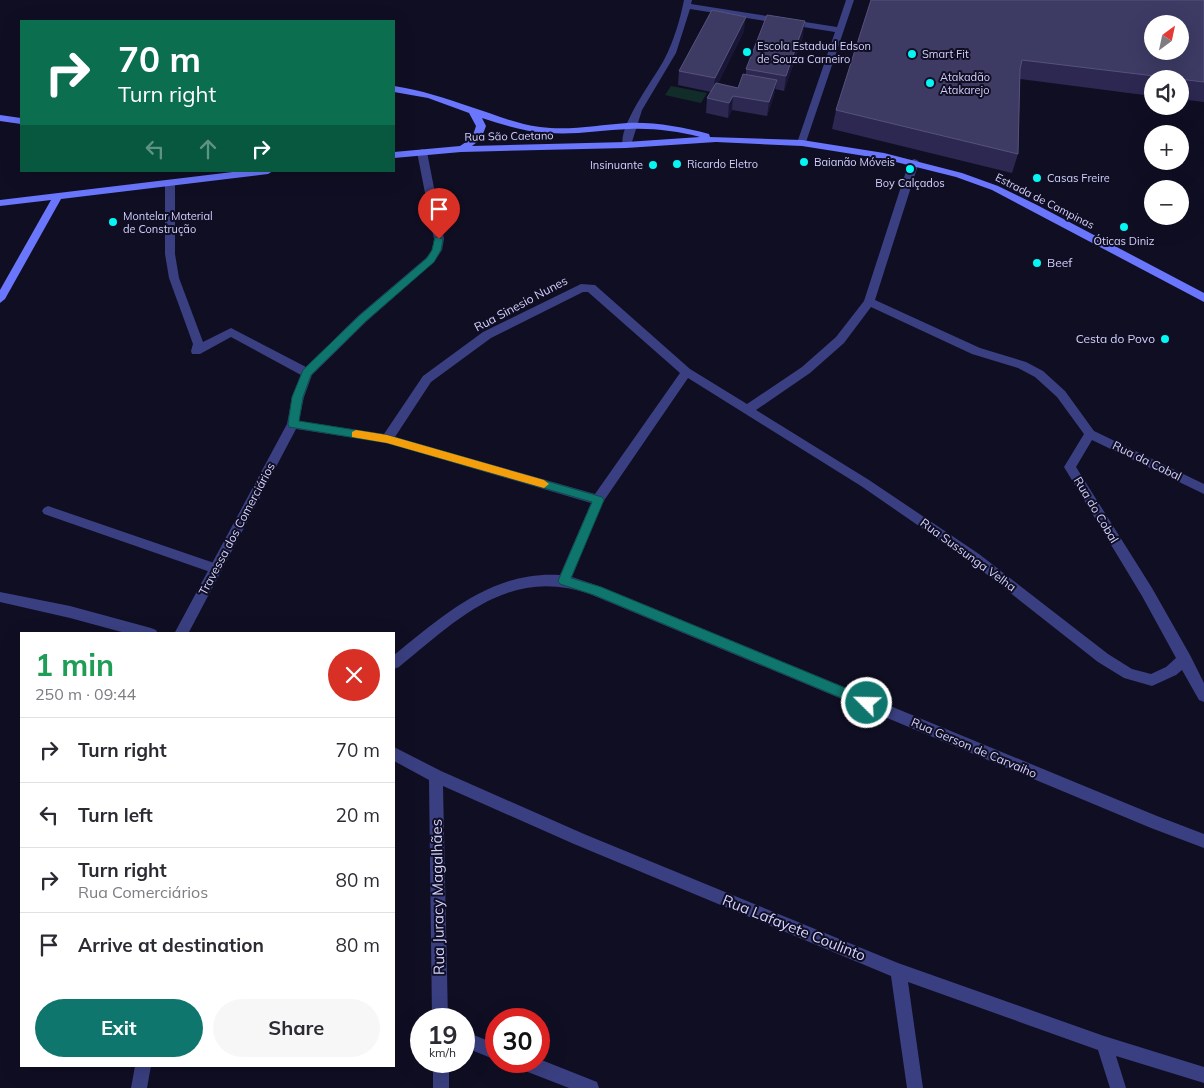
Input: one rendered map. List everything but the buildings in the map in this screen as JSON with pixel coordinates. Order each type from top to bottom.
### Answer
[{"type":"main road","name":"Estrada de Campinas","points":[[395,89],[427,95],[509,124],[539,130],[571,131],[629,126],[659,127],[716,139]]},
{"type":"main road","points":[[461,149],[476,139],[480,133],[480,120],[470,109]]},
{"type":"main road","points":[[0,118],[20,121]]},
{"type":"main road","name":"Estrada de Campinas","points":[[626,145],[716,139],[802,143],[914,162],[958,175],[1010,196],[1204,298]]},
{"type":"main road","name":"Rua São Caetano","points":[[395,155],[461,149],[626,145]]},
{"type":"main road","points":[[0,202],[170,184],[260,172]]},
{"type":"main road","points":[[0,299],[58,196]]},
{"type":"main road","points":[[32,199],[43,223]]},
{"type":"street","points":[[802,143],[850,0]]},
{"type":"street","points":[[626,145],[629,126],[639,105],[669,58],[687,3],[840,30]]},
{"type":"street","points":[[170,184],[170,254],[174,278],[198,344],[196,351],[232,332],[307,373],[362,318],[415,275],[437,250],[439,239],[422,152]]},
{"type":"street","points":[[747,410],[806,370],[840,340],[869,302],[914,162]]},
{"type":"street","name":"Rua Sinesio Nunes","points":[[387,439],[427,379],[487,335],[581,288],[591,288]]},
{"type":"street","name":"Rua Sussunga Velha","points":[[591,288],[686,372],[864,483],[976,558],[1103,658],[1129,674],[1152,680],[1171,671],[1186,659]]},
{"type":"street","points":[[869,302],[976,351],[1022,365],[1039,374],[1061,394],[1090,434]]},
{"type":"street","points":[[564,581],[598,500],[686,372]]},
{"type":"street","name":"Travessa dos Comerciários","points":[[182,632],[293,424],[298,397],[307,373]]},
{"type":"street","points":[[293,424],[387,439],[598,500]]},
{"type":"street","name":"Rua da Cobal","points":[[1090,434],[1204,489]]},
{"type":"street","name":"Rua do Cobal","points":[[1090,434],[1070,468],[1148,592],[1186,659],[1204,696]]},
{"type":"street","points":[[48,511],[216,569]]},
{"type":"street","name":"Rua Gerson de Carvaiho","points":[[395,662],[466,607],[506,587],[539,579],[564,581],[597,591],[1156,823],[1204,841]]},
{"type":"street","points":[[0,597],[70,612],[143,632]]},
{"type":"street","name":"Rua Lafayete Coulinto","points":[[395,755],[436,776],[579,839],[898,971],[1104,1044],[1204,1075]]},
{"type":"street","name":"Rua Juracy Magalhães","points":[[436,776],[440,1008]]},
{"type":"street","points":[[898,971],[915,1088]]},
{"type":"street","points":[[1104,1044],[1118,1088]]},
{"type":"street","points":[[139,1088],[143,1067]]},
{"type":"street","points":[[550,1072],[591,1088]]},
{"type":"street","points":[[441,1073],[441,1088]]},
{"type":"green space","points":[[671,86],[707,93],[701,103],[665,95]]},
{"type":"slow traffic","points":[[356,434],[387,439],[544,484]]},
{"type":"place","name":"Escola Estadual Edson de Souza Carneiro","points":[[747,52]]},
{"type":"place","name":"Smart Fit","points":[[912,54]]},
{"type":"place","name":"Atakadão Atakarejo","points":[[930,83]]},
{"type":"place","name":"Baianão Móveis","points":[[804,162]]},
{"type":"place","name":"Ricardo Eletro","points":[[677,164]]},
{"type":"place","name":"Insinuante","points":[[653,165]]},
{"type":"place","name":"Boy Calçados","points":[[910,169]]},
{"type":"place","name":"Casas Freire","points":[[1037,178]]},
{"type":"place","name":"Montelar Material de Construção","points":[[113,222]]},
{"type":"place","name":"Óticas Diniz","points":[[1124,227]]},
{"type":"place","name":"Beef","points":[[1037,263]]},
{"type":"place","name":"Cesta do Povo","points":[[1165,339]]},
{"type":"route","points":[[439,239],[437,250],[430,260],[415,275],[362,318],[307,373],[298,397],[293,424],[387,439],[598,500],[564,581],[597,591],[867,703]]}]
